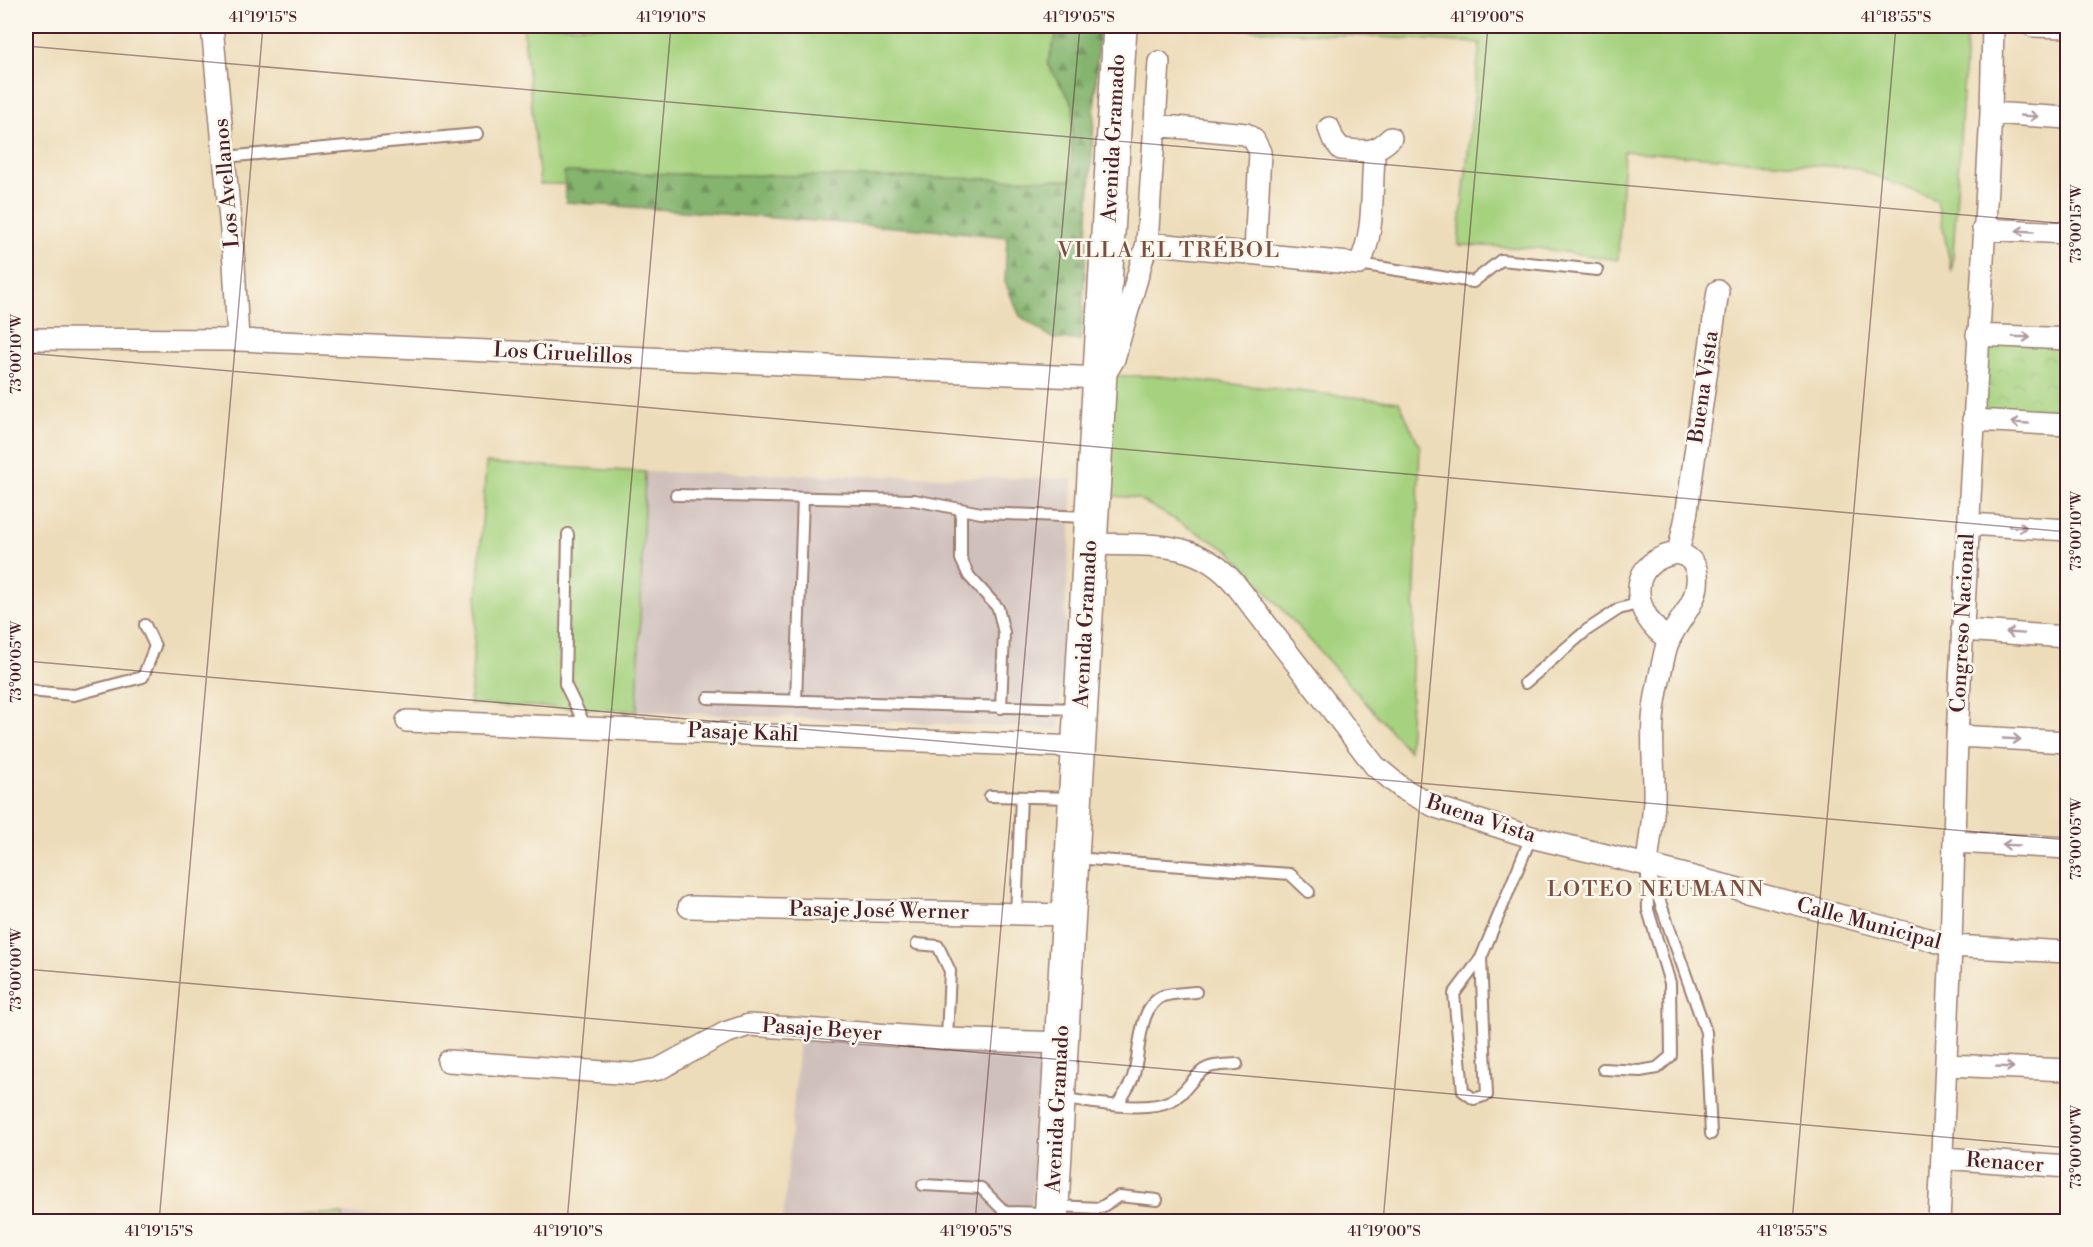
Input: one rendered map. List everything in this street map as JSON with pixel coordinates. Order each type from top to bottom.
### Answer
[{"type":"main road","name":"Avenida Gramado","points":[[1052,1213],[1120,26]]},
{"type":"street","name":"Los Avellanos","points":[[212,26],[234,263],[238,340]]},
{"type":"street","name":"Congreso Nacional","points":[[1939,1221],[1955,842],[1957,736],[1994,26]]},
{"type":"street","points":[[2033,26],[2067,27]]},
{"type":"street","points":[[1100,378],[1114,359],[1147,243],[1159,62]]},
{"type":"street","points":[[1991,113],[2067,118]]},
{"type":"street","points":[[1155,125],[1246,134],[1254,140],[1260,152],[1255,253]]},
{"type":"street","points":[[1329,128],[1333,139],[1341,149],[1372,152],[1383,147],[1391,138]]},
{"type":"street","points":[[1147,243],[1359,264],[1368,241],[1374,159],[1372,152]]},
{"type":"street","points":[[1983,229],[2067,233]]},
{"type":"street","name":"Buena Vista","points":[[1678,553],[1686,517],[1718,291]]},
{"type":"street","points":[[1977,335],[2067,339]]},
{"type":"street","name":"Los Ciruelillos","points":[[26,339],[238,340],[1100,378]]},
{"type":"street","points":[[1973,420],[2067,425]]},
{"type":"street","points":[[1968,524],[2067,530]]},
{"type":"street","name":"Buena Vista","points":[[1091,531],[1190,551],[1216,565],[1236,585],[1362,753],[1388,779],[1419,799],[1436,807],[1531,837],[1647,865]]},
{"type":"street","points":[[1647,865],[1654,802],[1654,711],[1668,639],[1690,607],[1697,592],[1697,572],[1690,559],[1678,553],[1656,558],[1643,571],[1638,588],[1640,603],[1658,632],[1668,639]]},
{"type":"street","points":[[1962,630],[2067,637]]},
{"type":"street","name":"Pasaje Kahl","points":[[407,721],[1078,747]]},
{"type":"street","points":[[1957,736],[2067,742]]},
{"type":"street","points":[[1955,842],[2067,848]]},
{"type":"street","name":"Calle Municipal","points":[[1647,865],[1951,946],[2067,952]]},
{"type":"street","name":"Pasaje José Werner","points":[[689,907],[1069,915]]},
{"type":"street","name":"Pasaje Beyer","points":[[448,1061],[633,1074],[659,1069],[725,1033],[749,1025],[947,1039],[1062,1043]]},
{"type":"street","points":[[1946,1065],[2067,1070]]},
{"type":"street","name":"Renacer","points":[[1942,1158],[2067,1167]]},
{"type":"lane","points":[[225,157],[477,134]]},
{"type":"lane","points":[[1359,264],[1473,282],[1500,260],[1597,270]]},
{"type":"lane","points":[[676,495],[914,500],[1091,531]]},
{"type":"lane","points":[[796,701],[803,498]]},
{"type":"lane","points":[[961,509],[962,559],[969,576],[998,608],[1004,633],[1001,708]]},
{"type":"lane","points":[[568,534],[565,684],[586,727]]},
{"type":"lane","points":[[1525,683],[1587,630],[1619,609],[1640,603]]},
{"type":"lane","points":[[26,689],[74,695],[143,677],[155,646],[145,625]]},
{"type":"lane","points":[[708,698],[1081,710]]},
{"type":"lane","points":[[990,796],[1076,798]]},
{"type":"lane","points":[[1016,914],[1021,797]]},
{"type":"lane","points":[[1481,958],[1487,1095],[1474,1099],[1463,1091],[1454,994],[1481,958],[1531,837]]},
{"type":"lane","points":[[1072,858],[1290,874],[1309,892]]},
{"type":"lane","points":[[1603,1069],[1640,1071],[1657,1068],[1671,1056],[1670,983],[1648,910],[1647,865]]},
{"type":"lane","points":[[1647,865],[1706,1032],[1711,1134]]},
{"type":"lane","points":[[917,944],[938,946],[950,971],[947,1039]]},
{"type":"lane","points":[[1117,1106],[1132,1080],[1139,1058],[1143,1020],[1151,1005],[1163,996],[1196,992]]},
{"type":"lane","points":[[1058,1098],[1117,1106],[1154,1106],[1171,1101],[1201,1072],[1213,1066],[1237,1064]]},
{"type":"lane","points":[[923,1185],[981,1188],[1005,1212],[1052,1213],[1100,1208],[1119,1196],[1157,1200]]},
{"type":"shaded area","points":[[645,472],[1073,479],[1059,729],[637,711]]},
{"type":"shaded area","points":[[800,1029],[1041,1045],[1031,1221],[783,1222]]},
{"type":"shaded area","points":[[343,1214],[455,1221],[343,1221]]},
{"type":"shaded area","points":[[1060,1215],[1170,1221],[1060,1222]]},
{"type":"green space","points":[[523,26],[1099,26],[1090,189],[540,184]]},
{"type":"green space","points":[[1059,26],[1099,26],[1081,340],[1053,339],[1020,316],[1005,282],[1007,237],[566,202],[564,172],[1071,180],[1073,104],[1047,64]]},
{"type":"green space","points":[[1189,26],[1967,26],[1952,272],[1937,200],[1855,168],[1624,151],[1618,260],[1538,248],[1458,245],[1480,43]]},
{"type":"green space","points":[[1983,342],[2067,344],[2067,418],[1980,413]]},
{"type":"green space","points":[[1110,376],[1156,376],[1399,402],[1420,447],[1409,751],[1230,551],[1137,498],[1103,495]]},
{"type":"green space","points":[[486,463],[645,472],[637,711],[470,704]]},
{"type":"green space","points":[[343,1214],[343,1221],[210,1221],[211,1216]]},
{"type":"district","name":"VILLA EL TRÉBOL","points":[[1169,250]]},
{"type":"district","name":"LOTEO NEUMANN","points":[[1656,889]]}]
